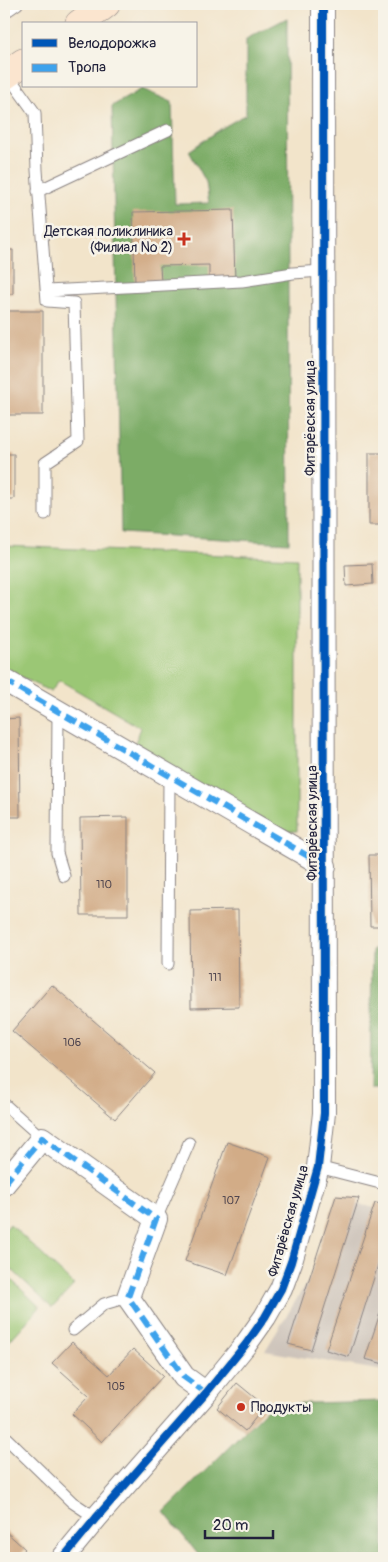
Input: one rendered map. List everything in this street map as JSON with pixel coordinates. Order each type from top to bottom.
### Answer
[{"type":"street","points":[[82,22],[106,4]]},
{"type":"street","name":"Фитарёвская улица","points":[[63,1558],[206,1393],[246,1344],[265,1317],[281,1289],[318,1167],[324,1113],[323,4]]},
{"type":"street","points":[[4,680],[325,866]]},
{"type":"street","points":[[4,1184],[42,1138],[156,1219],[128,1297],[184,1377],[206,1393]]},
{"type":"lane","points":[[4,13],[17,4]]},
{"type":"lane","points":[[11,71],[34,113],[47,301],[74,303],[78,441],[45,464],[45,514]]},
{"type":"lane","points":[[38,191],[168,130]]},
{"type":"lane","points":[[47,291],[242,281],[293,272],[322,271]]},
{"type":"lane","points":[[58,711],[57,853],[64,876]]},
{"type":"lane","points":[[168,964],[169,775]]},
{"type":"lane","points":[[4,1104],[42,1138]]},
{"type":"lane","points":[[156,1219],[188,1143]]},
{"type":"lane","points":[[318,1167],[384,1184]]},
{"type":"lane","points":[[73,1330],[104,1304],[128,1297]]},
{"type":"lane","points":[[4,1436],[72,1502],[96,1518]]},
{"type":"shaded area","points":[[355,1204],[384,1209],[384,1371],[265,1351]]},
{"type":"green space","points":[[287,18],[289,543],[121,533],[112,106],[142,89],[172,102],[175,204],[209,203],[206,182],[189,151],[246,114],[246,39]]},
{"type":"green space","points":[[4,546],[297,558],[297,831],[282,831],[133,747],[141,728],[59,680],[51,692],[4,668]]},
{"type":"green space","points":[[372,949],[384,949],[384,1089],[370,1089]]},
{"type":"green space","points":[[10,1224],[74,1285],[52,1308],[4,1262],[4,1231]]},
{"type":"green space","points":[[4,1273],[40,1307],[4,1347]]},
{"type":"green space","points":[[384,1401],[384,1558],[201,1558],[164,1512],[272,1404]]},
{"type":"building","name":"Детская поликлиника (Филиал № 2)","points":[[233,210],[235,280],[209,280],[209,265],[160,266],[161,282],[135,283],[133,212]]},
{"type":"building","points":[[4,250],[13,250],[13,294],[4,294]]},
{"type":"building","points":[[4,311],[43,311],[43,415],[4,415]]},
{"type":"building","points":[[369,453],[384,453],[384,525],[369,525]]},
{"type":"building","points":[[4,454],[14,454],[14,499],[4,499]]},
{"type":"building","points":[[372,564],[373,584],[346,586],[345,565]]},
{"type":"building","points":[[19,718],[20,817],[4,817],[4,719]]},
{"type":"building","points":[[128,817],[128,915],[81,915],[80,818]]},
{"type":"building","points":[[369,855],[384,855],[384,926],[370,926]]},
{"type":"building","points":[[238,910],[239,1007],[191,1008],[190,911]]},
{"type":"building","points":[[52,985],[155,1073],[115,1119],[12,1031]]},
{"type":"building","points":[[227,1142],[270,1157],[227,1275],[185,1261]]},
{"type":"building","points":[[336,1196],[359,1198],[311,1350],[288,1344]]},
{"type":"building","points":[[375,1203],[384,1204],[384,1246],[349,1357],[326,1350]]},
{"type":"building","points":[[384,1301],[384,1364],[365,1359]]},
{"type":"building","points":[[72,1342],[109,1375],[133,1349],[163,1376],[102,1442],[72,1414],[89,1396],[52,1363]]},
{"type":"building","name":"Продукты","points":[[237,1383],[265,1406],[245,1431],[217,1408]]},
{"type":"building","points":[[4,1530],[25,1549],[17,1558],[4,1558]]},
{"type":"marked path","points":[[4,680],[325,866]]},
{"type":"marked path","points":[[4,1184],[42,1138],[156,1219],[128,1297],[184,1377],[206,1393]]},
{"type":"cycle path","points":[[63,1558],[206,1393],[246,1344],[265,1317],[281,1289],[291,1262],[318,1167],[324,1113],[323,4]]},
{"type":"place","name":"Детская поликлиника (Филиал № 2)","points":[[184,239]]},
{"type":"place","name":"Продукты","points":[[241,1407]]}]
